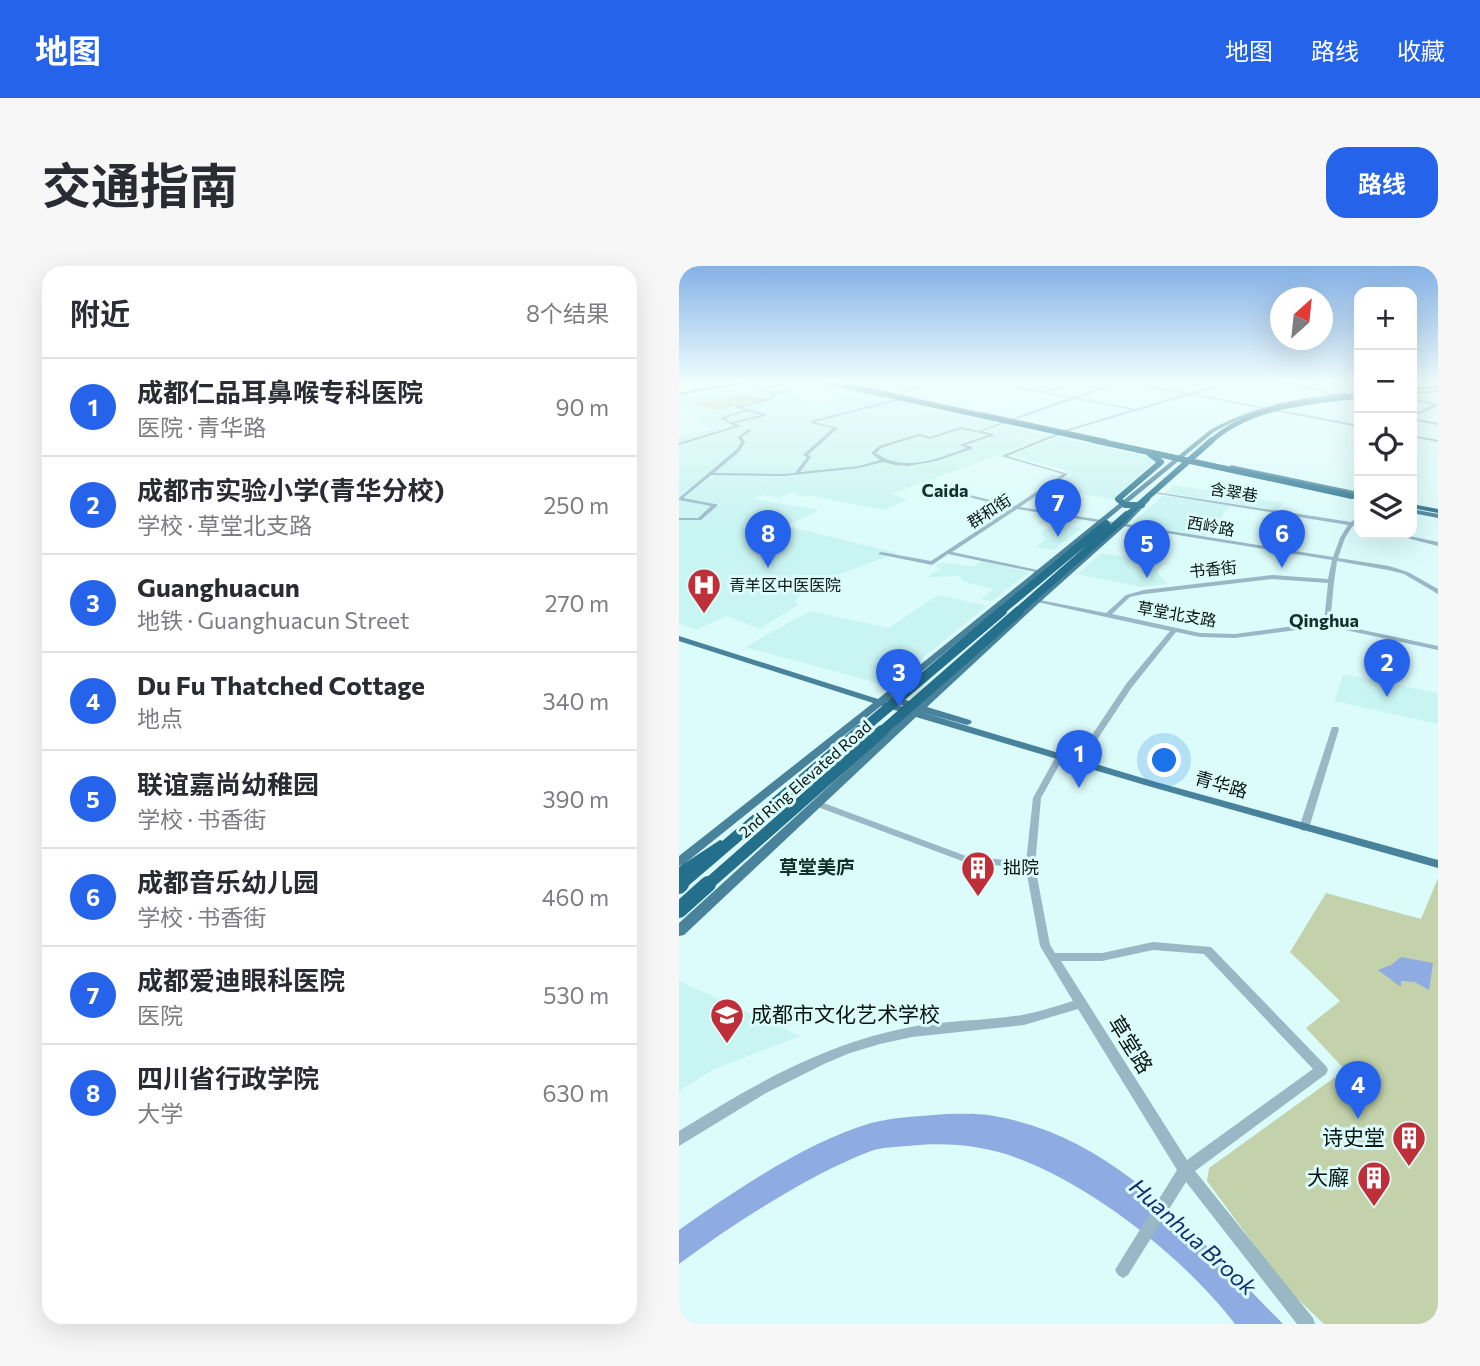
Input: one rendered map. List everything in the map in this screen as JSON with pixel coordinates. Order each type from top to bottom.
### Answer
[{"type":"highway","points":[[1044,430],[1143,452],[1167,458],[1183,461],[1177,477],[1146,503],[1133,506],[1121,504],[1118,499],[1161,462],[1158,457],[1143,452]]},
{"type":"highway","points":[[1058,430],[1354,495]]},
{"type":"highway","name":"2nd Ring Elevated Road","points":[[679,886],[1220,430]]},
{"type":"highway","name":"2nd Ring Elevated Road","points":[[679,910],[1183,461],[1224,430]]},
{"type":"highway","points":[[1056,433],[1354,495]]},
{"type":"highway","points":[[1417,509],[1436,513]]},
{"type":"highway","points":[[679,874],[749,826]]},
{"type":"highway","points":[[679,917],[758,841]]},
{"type":"main road","points":[[1045,430],[1354,495]]},
{"type":"main road","points":[[1062,430],[1183,461]]},
{"type":"main road","points":[[679,931],[1037,600],[1124,524],[1183,461],[1217,430]]},
{"type":"main road","points":[[679,862],[1102,520],[1229,430]]},
{"type":"main road","points":[[679,632],[882,700]]},
{"type":"main road","points":[[679,638],[882,700]]},
{"type":"main road","name":"青华路","points":[[882,700],[1304,824],[1438,858]]},
{"type":"main road","name":"青华路","points":[[1062,754],[1082,757],[1438,864]]},
{"type":"street","points":[[679,444],[724,430]]},
{"type":"street","points":[[680,499],[739,450],[743,442],[740,437],[749,430]]},
{"type":"street","points":[[796,474],[809,457],[805,455],[834,430]]},
{"type":"street","points":[[954,430],[930,438],[919,435],[875,449],[874,456],[909,464],[929,463],[971,448],[961,445],[993,435],[974,430]]},
{"type":"street","name":"群和街","points":[[881,554],[929,564],[1019,508],[1066,474],[1003,456],[1056,433]]},
{"type":"street","points":[[1417,437],[1438,441]]},
{"type":"street","points":[[710,474],[796,474],[859,467],[885,460]]},
{"type":"street","name":"西岭路","points":[[927,485],[1019,508],[1406,573],[1438,592]]},
{"type":"street","name":"含翠巷","points":[[1155,493],[1354,524]]},
{"type":"street","points":[[679,519],[699,519],[715,505],[680,499]]},
{"type":"street","points":[[1327,624],[1330,581],[1335,560],[1350,523],[1354,520]]},
{"type":"street","points":[[1416,539],[1438,544]]},
{"type":"street","points":[[949,554],[1038,572]]},
{"type":"street","name":"书香街","points":[[1108,615],[1128,596],[1144,592],[1272,577],[1330,581]]},
{"type":"street","name":"草堂北支路","points":[[1037,600],[1174,630],[1223,636],[1327,624],[1438,648]]},
{"type":"street","points":[[1082,757],[1129,686],[1174,630]]},
{"type":"street","points":[[1304,824],[1335,729]]},
{"type":"street","name":"草堂路","points":[[1062,754],[1037,798],[1030,866],[1045,946],[1185,1170],[1307,1324]]},
{"type":"street","points":[[818,804],[965,859],[1030,866]]},
{"type":"street","points":[[1052,957],[1102,957],[1153,946],[1207,950],[1322,1070],[1185,1170],[1123,1270]]},
{"type":"street","points":[[679,1139],[733,1104],[797,1070],[849,1048],[911,1032],[1026,1019],[1080,1003]]},
{"type":"shaded area","points":[[708,430],[1026,430],[1051,436],[891,494],[908,500],[883,510],[812,496],[799,497],[794,492],[779,498],[764,495],[753,499],[819,510],[786,526],[897,553],[829,578],[801,594],[794,602],[799,604],[760,629],[727,616],[696,630],[679,623],[679,437]]},
{"type":"shaded area","points":[[1058,437],[1154,458],[1156,461],[1113,499],[1051,489],[1071,475],[1066,470],[1010,455]]},
{"type":"shaded area","points":[[1174,485],[1284,503],[1277,510],[1165,493]]},
{"type":"shaded area","points":[[1163,496],[1231,505],[1205,536],[1133,522]]},
{"type":"shaded area","points":[[1056,523],[1082,528],[1054,550],[1036,547],[1046,539],[1042,535],[1043,531]]},
{"type":"shaded area","points":[[1101,553],[1164,563],[1157,572],[1167,584],[1141,587],[1078,574]]},
{"type":"shaded area","points":[[982,561],[1029,572],[992,601],[981,599],[993,589],[962,581],[960,576],[927,577],[940,569],[935,566],[942,562],[973,567]]},
{"type":"shaded area","points":[[938,595],[987,606],[895,680],[878,683],[745,647],[810,611],[889,628]]},
{"type":"shaded area","points":[[1343,674],[1438,693],[1438,724],[1334,701]]},
{"type":"shaded area","name":"成都市文化艺术学校","points":[[679,981],[800,1036],[712,1070],[679,1091]]},
{"type":"green space","points":[[1438,878],[1438,1324],[1324,1324],[1286,1288],[1207,1181],[1209,1168],[1345,1070],[1306,1028],[1340,1001],[1290,952],[1326,893],[1421,919]]},
{"type":"water","points":[[1401,957],[1433,963],[1429,990],[1415,982],[1401,981],[1401,987],[1378,970]]},
{"type":"water","name":"Huanhua Brook","points":[[946,1114],[988,1115],[1039,1128],[1080,1146],[1118,1169],[1154,1196],[1187,1227],[1283,1324],[1235,1324],[1191,1275],[1165,1251],[1107,1206],[1047,1171],[1017,1158],[963,1146],[922,1145],[871,1151],[823,1173],[772,1202],[679,1264],[679,1230],[747,1184],[797,1155],[847,1131],[871,1123]]},
{"type":"place","name":"成都爱迪眼科医院","points":[[1058,537]]},
{"type":"place","name":"四川省行政学院","points":[[768,568]]},
{"type":"place","name":"成都音乐幼儿园","points":[[1282,568]]},
{"type":"place","name":"联谊嘉尚幼稚园","points":[[1147,578]]},
{"type":"place","name":"青羊区中医医院","points":[[704,615]]},
{"type":"place","name":"成都市实验小学(青华分校)","points":[[1387,697]]},
{"type":"place","name":"Guanghuacun","points":[[899,707]]},
{"type":"place","name":"成都仁品耳鼻喉专科医院","points":[[1079,788]]},
{"type":"place","name":"拙院","points":[[978,898]]},
{"type":"place","name":"成都市文化艺术学校","points":[[727,1045]]},
{"type":"place","name":"Du Fu Thatched Cottage","points":[[1358,1119]]},
{"type":"place","name":"诗史堂","points":[[1409,1168]]},
{"type":"place","name":"大廨","points":[[1374,1208]]},
{"type":"district","name":"Caida","points":[[945,491]]},
{"type":"district","name":"Qinghua","points":[[1324,621]]},
{"type":"district","name":"草堂美庐","points":[[817,867]]}]
